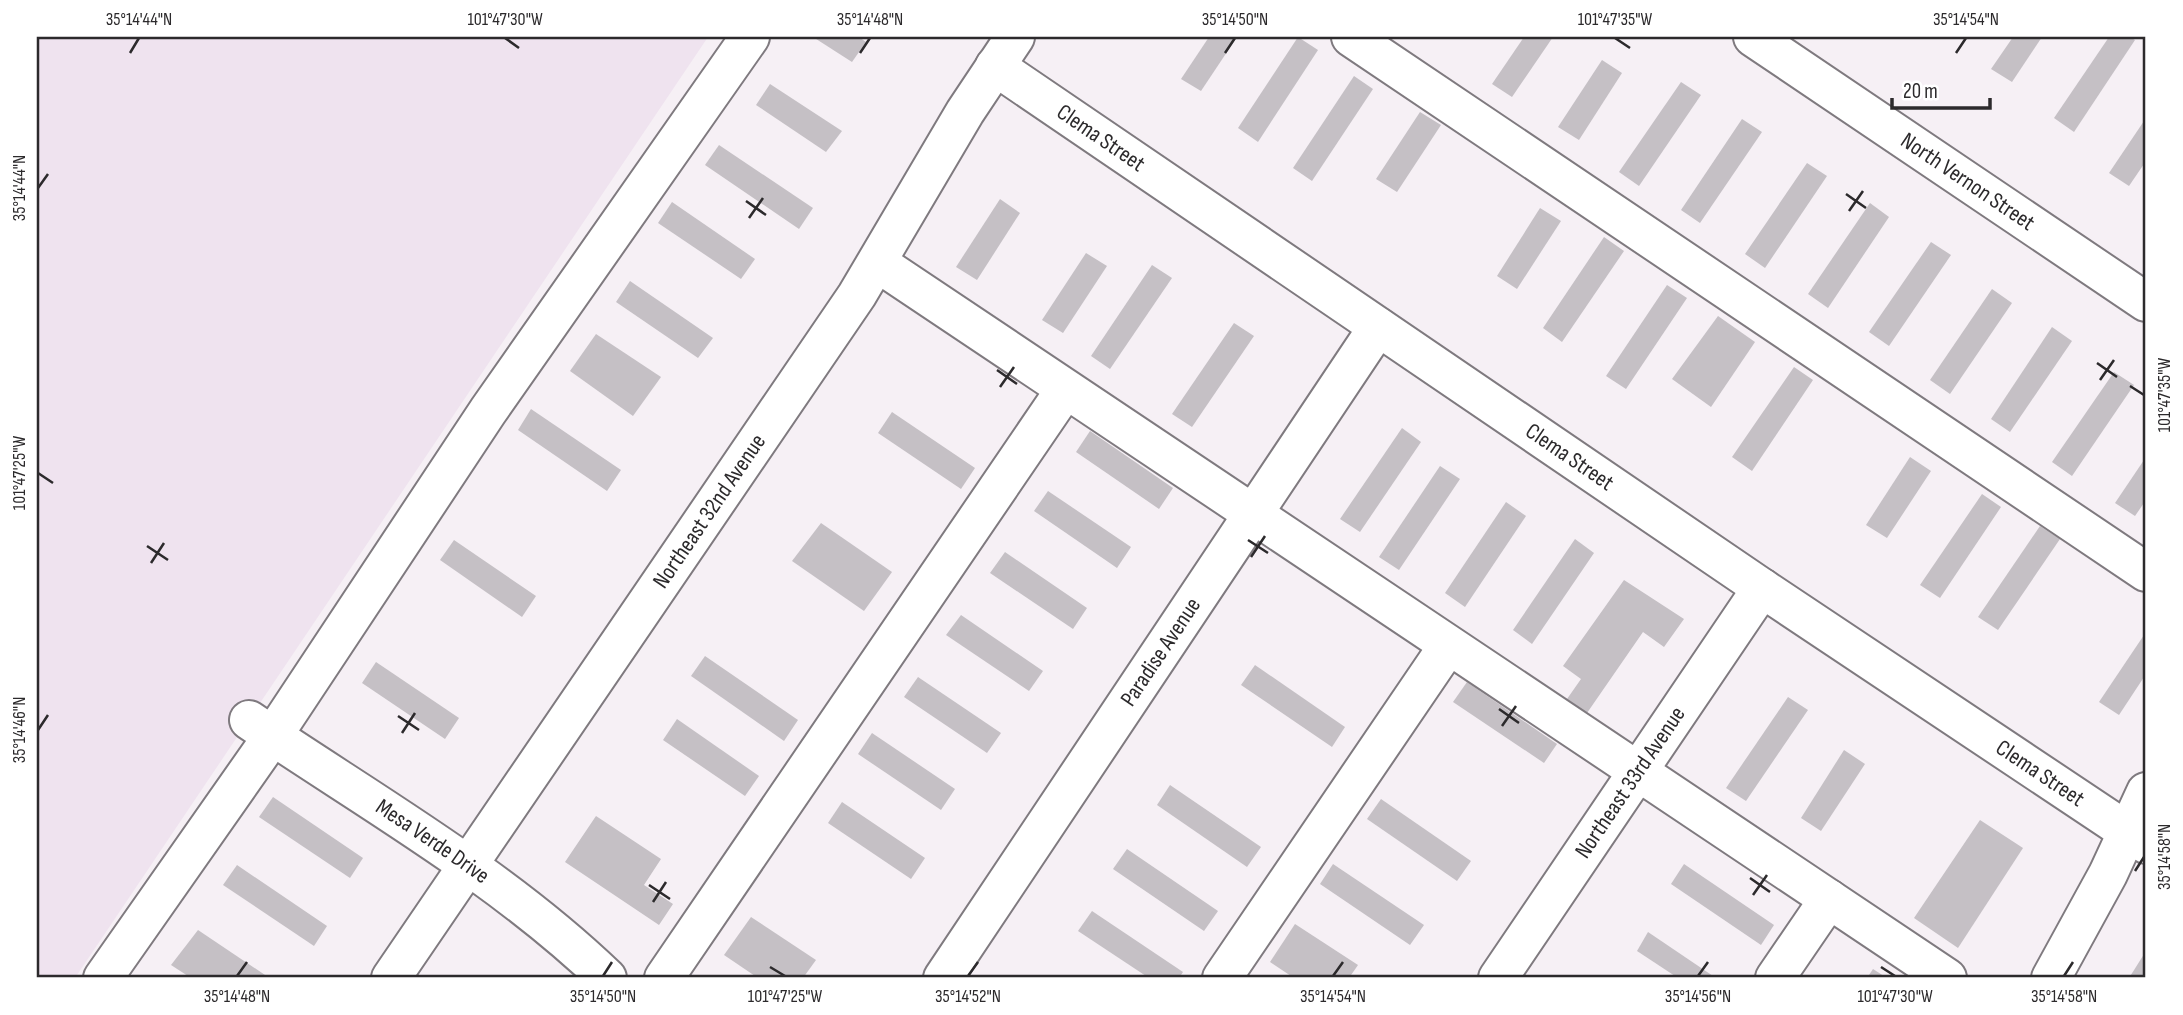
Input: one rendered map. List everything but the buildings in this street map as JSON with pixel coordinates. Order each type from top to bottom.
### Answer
[{"type":"street","points":[[103,978],[260,728],[488,411],[750,37]]},
{"type":"street","points":[[1351,37],[2146,572]]},
{"type":"street","name":"North Vernon Street","points":[[1753,37],[2146,302]]},
{"type":"street","name":"Northeast 32nd Avenue","points":[[391,978],[878,263],[1005,52]]},
{"type":"street","name":"Clema Street","points":[[1005,52],[1378,327],[1762,588],[2136,837]]},
{"type":"street","points":[[878,263],[1947,978]]},
{"type":"street","name":"Paradise Avenue","points":[[943,978],[1378,327]]},
{"type":"street","points":[[664,978],[1065,390]]},
{"type":"street","name":"Northeast 33rd Avenue","points":[[1498,978],[1762,588]]},
{"type":"street","points":[[1222,978],[1448,646]]},
{"type":"street","name":"Mesa Verde Drive","points":[[260,728],[468,867],[559,932],[607,978]]},
{"type":"street","points":[[2051,978],[2108,874],[2136,837],[2146,792]]},
{"type":"street","points":[[1774,978],[1829,900]]},
{"type":"shaded area","points":[[37,37],[708,37],[75,978],[37,978]]}]
